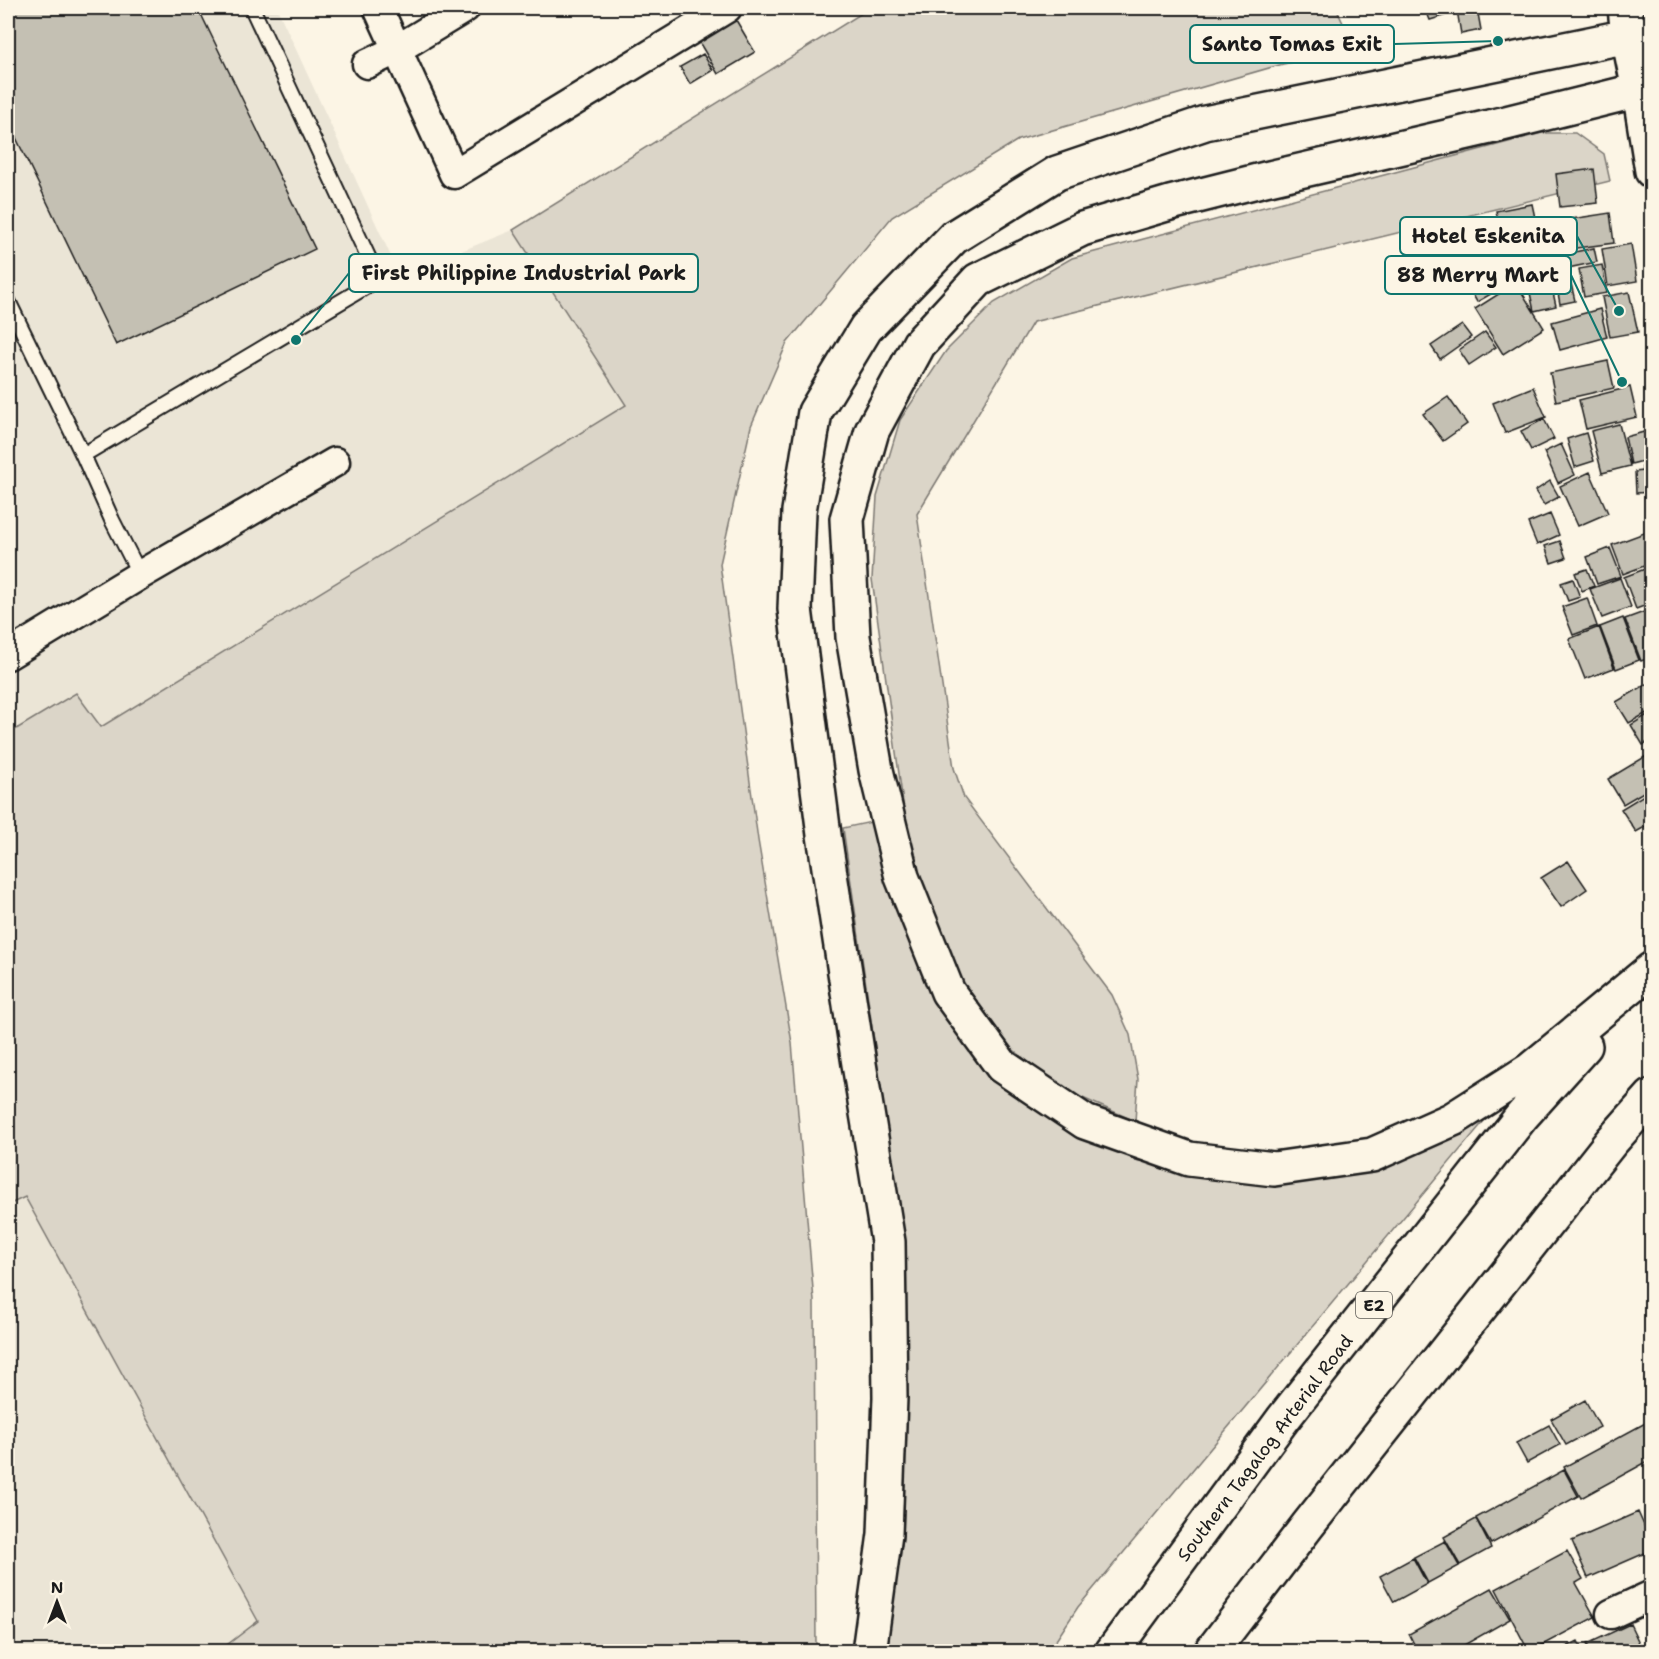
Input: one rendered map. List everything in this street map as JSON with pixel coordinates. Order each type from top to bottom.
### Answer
[{"type":"highway","points":[[870,1652],[885,1534],[890,1397],[888,1242],[828,858],[795,609],[799,512],[815,412],[866,328],[954,237],[1057,173],[1205,123],[1635,24],[1645,89],[1652,171]]},
{"type":"highway","points":[[1645,89],[1159,206],[1082,229],[978,280],[919,344],[872,431],[847,519],[852,637],[876,770],[902,877],[948,992],[1002,1066],[1085,1122],[1200,1161],[1274,1169],[1372,1155],[1453,1119],[1530,1070],[1652,969]]},
{"type":"highway","name":"Southern Tagalog Arterial Road","points":[[1112,1652],[1283,1419],[1493,1153],[1652,969]]},
{"type":"highway","points":[[1211,1652],[1308,1525],[1604,1152],[1652,1096]]},
{"type":"street","points":[[378,8],[454,174],[727,8]]},
{"type":"street","points":[[367,64],[396,50],[465,8]]},
{"type":"street","points":[[8,655],[140,575],[335,462]]},
{"type":"street","points":[[1611,1614],[1652,1595]]},
{"type":"lane","points":[[83,455],[367,286],[376,274],[252,8]]},
{"type":"lane","points":[[8,301],[140,575]]},
{"type":"shaded area","points":[[8,8],[277,8],[400,276],[513,230],[626,404],[101,727],[76,693],[8,734]]},
{"type":"shaded area","points":[[870,8],[1336,8],[1356,51],[1283,64],[1018,140],[892,217],[787,343],[751,426],[720,564],[758,840],[792,1043],[814,1301],[816,1651],[219,1651],[258,1621],[25,1197],[8,1205],[8,734],[76,693],[101,727],[626,405],[513,230]]},
{"type":"shaded area","points":[[1542,133],[1575,133],[1604,154],[1610,181],[1033,322],[917,514],[954,768],[964,798],[1112,995],[1130,1035],[1138,1079],[1135,1121],[1062,1089],[1000,1039],[956,987],[913,875],[872,579],[877,497],[900,420],[946,351],[994,303],[1072,258]]},
{"type":"shaded area","points":[[871,822],[912,942],[1025,1093],[1134,1160],[1251,1182],[1490,1114],[1078,1607],[1049,1651],[884,1651],[903,1539],[907,1390],[900,1263],[884,1109],[843,828]]},
{"type":"shaded area","points":[[25,1197],[258,1622],[219,1651],[8,1651],[8,1205]]},
{"type":"building","points":[[8,8],[198,8],[315,249],[116,345],[8,121]]},
{"type":"building","points":[[1425,8],[1452,8],[1453,13],[1430,20]]},
{"type":"building","points":[[1477,8],[1481,30],[1461,34],[1457,10]]},
{"type":"building","points":[[736,20],[755,52],[718,74],[699,42]]},
{"type":"building","points":[[703,54],[713,70],[690,84],[680,67]]},
{"type":"building","points":[[1594,169],[1598,203],[1560,207],[1556,174]]},
{"type":"building","points":[[1532,204],[1537,227],[1501,235],[1496,211]]},
{"type":"building","points":[[1610,213],[1614,243],[1569,249],[1565,220]]},
{"type":"building","points":[[1491,224],[1502,248],[1479,258],[1469,234]]},
{"type":"building","points":[[1532,230],[1539,258],[1509,265],[1502,237]]},
{"type":"building","points":[[1631,244],[1637,281],[1608,286],[1602,249]]},
{"type":"building","points":[[1594,248],[1597,262],[1563,269],[1560,255]]},
{"type":"building","points":[[1498,264],[1510,283],[1477,302],[1466,283]]},
{"type":"building","points":[[1602,265],[1607,293],[1584,297],[1579,269]]},
{"type":"building","points":[[1570,279],[1575,301],[1560,304],[1556,282]]},
{"type":"building","points":[[1516,283],[1544,328],[1503,354],[1475,309]]},
{"type":"building","points":[[1552,288],[1556,306],[1534,311],[1530,293]]},
{"type":"building","points":[[1629,292],[1638,332],[1610,337],[1602,297]]},
{"type":"building","points":[[1600,309],[1607,337],[1560,350],[1552,322]]},
{"type":"building","points":[[1462,325],[1471,337],[1440,359],[1431,346]]},
{"type":"building","points":[[1485,332],[1496,347],[1469,365],[1459,350]]},
{"type":"building","points":[[1608,361],[1614,388],[1556,401],[1550,373]]},
{"type":"building","points":[[1533,387],[1546,417],[1505,433],[1493,403]]},
{"type":"building","points":[[1630,387],[1637,417],[1586,429],[1579,400]]},
{"type":"building","points":[[1448,397],[1467,424],[1443,441],[1423,414]]},
{"type":"building","points":[[1544,419],[1554,439],[1531,450],[1521,431]]},
{"type":"building","points":[[1619,424],[1630,466],[1602,473],[1591,431]]},
{"type":"building","points":[[1644,432],[1651,459],[1631,464],[1625,437]]},
{"type":"building","points":[[1586,433],[1594,461],[1575,467],[1567,439]]},
{"type":"building","points":[[1561,444],[1575,475],[1558,483],[1544,452]]},
{"type":"building","points":[[1642,467],[1652,467],[1652,492],[1636,493],[1635,472],[1642,471]]},
{"type":"building","points":[[1590,472],[1608,513],[1578,526],[1560,486]]},
{"type":"building","points":[[1550,481],[1559,497],[1544,505],[1535,491]]},
{"type":"building","points":[[1550,514],[1559,535],[1537,545],[1528,523]]},
{"type":"building","points":[[1652,530],[1652,563],[1623,574],[1612,545]]},
{"type":"building","points":[[1560,541],[1566,558],[1551,563],[1545,546]]},
{"type":"building","points":[[1610,548],[1621,576],[1597,584],[1587,557]]},
{"type":"building","points":[[1650,567],[1652,603],[1636,609],[1624,577]]},
{"type":"building","points":[[1587,569],[1594,586],[1582,591],[1575,573]]},
{"type":"building","points":[[1620,578],[1631,607],[1602,618],[1590,589]]},
{"type":"building","points":[[1573,579],[1580,597],[1568,601],[1561,583]]},
{"type":"building","points":[[1587,598],[1597,626],[1573,635],[1562,607]]},
{"type":"building","points":[[1652,609],[1652,657],[1641,661],[1625,619]]},
{"type":"building","points":[[1623,618],[1639,660],[1616,669],[1600,627]]},
{"type":"building","points":[[1599,627],[1614,668],[1585,679],[1569,639]]},
{"type":"building","points":[[1652,681],[1652,710],[1629,723],[1616,702]]},
{"type":"building","points":[[1652,712],[1652,739],[1643,745],[1631,725]]},
{"type":"building","points":[[1648,755],[1652,761],[1652,787],[1623,804],[1608,779]]},
{"type":"building","points":[[1652,790],[1652,823],[1636,832],[1621,809]]},
{"type":"building","points":[[1568,861],[1587,889],[1561,907],[1541,878]]},
{"type":"building","points":[[1585,1400],[1600,1427],[1566,1445],[1551,1419]]},
{"type":"building","points":[[1649,1421],[1652,1426],[1652,1459],[1581,1498],[1564,1467]]},
{"type":"building","points":[[1549,1425],[1560,1445],[1527,1463],[1516,1443]]},
{"type":"building","points":[[1564,1470],[1578,1496],[1491,1544],[1476,1518]]},
{"type":"building","points":[[1638,1512],[1652,1543],[1652,1550],[1588,1578],[1572,1541]]},
{"type":"building","points":[[1476,1519],[1491,1548],[1460,1565],[1444,1537]]},
{"type":"building","points":[[1445,1541],[1459,1566],[1428,1583],[1414,1557]]},
{"type":"building","points":[[1567,1551],[1583,1579],[1576,1583],[1595,1617],[1529,1652],[1496,1589]]},
{"type":"building","points":[[1413,1558],[1427,1584],[1394,1602],[1380,1576]]},
{"type":"building","points":[[1492,1588],[1510,1619],[1452,1652],[1418,1652],[1409,1634]]},
{"type":"building","points":[[1652,1612],[1652,1640],[1641,1616]]},
{"type":"building","points":[[1630,1624],[1643,1651],[1591,1652],[1587,1644]]},
{"type":"building","points":[[1578,1641],[1583,1652],[1557,1652]]},
{"type":"place","name":"Santo Tomas Exit","points":[[1498,41]]},
{"type":"place","name":"Hotel Eskenita","points":[[1619,311]]},
{"type":"place","name":"First Philippine Industrial Park","points":[[296,340]]},
{"type":"place","name":"88 Merry Mart","points":[[1622,382]]}]
